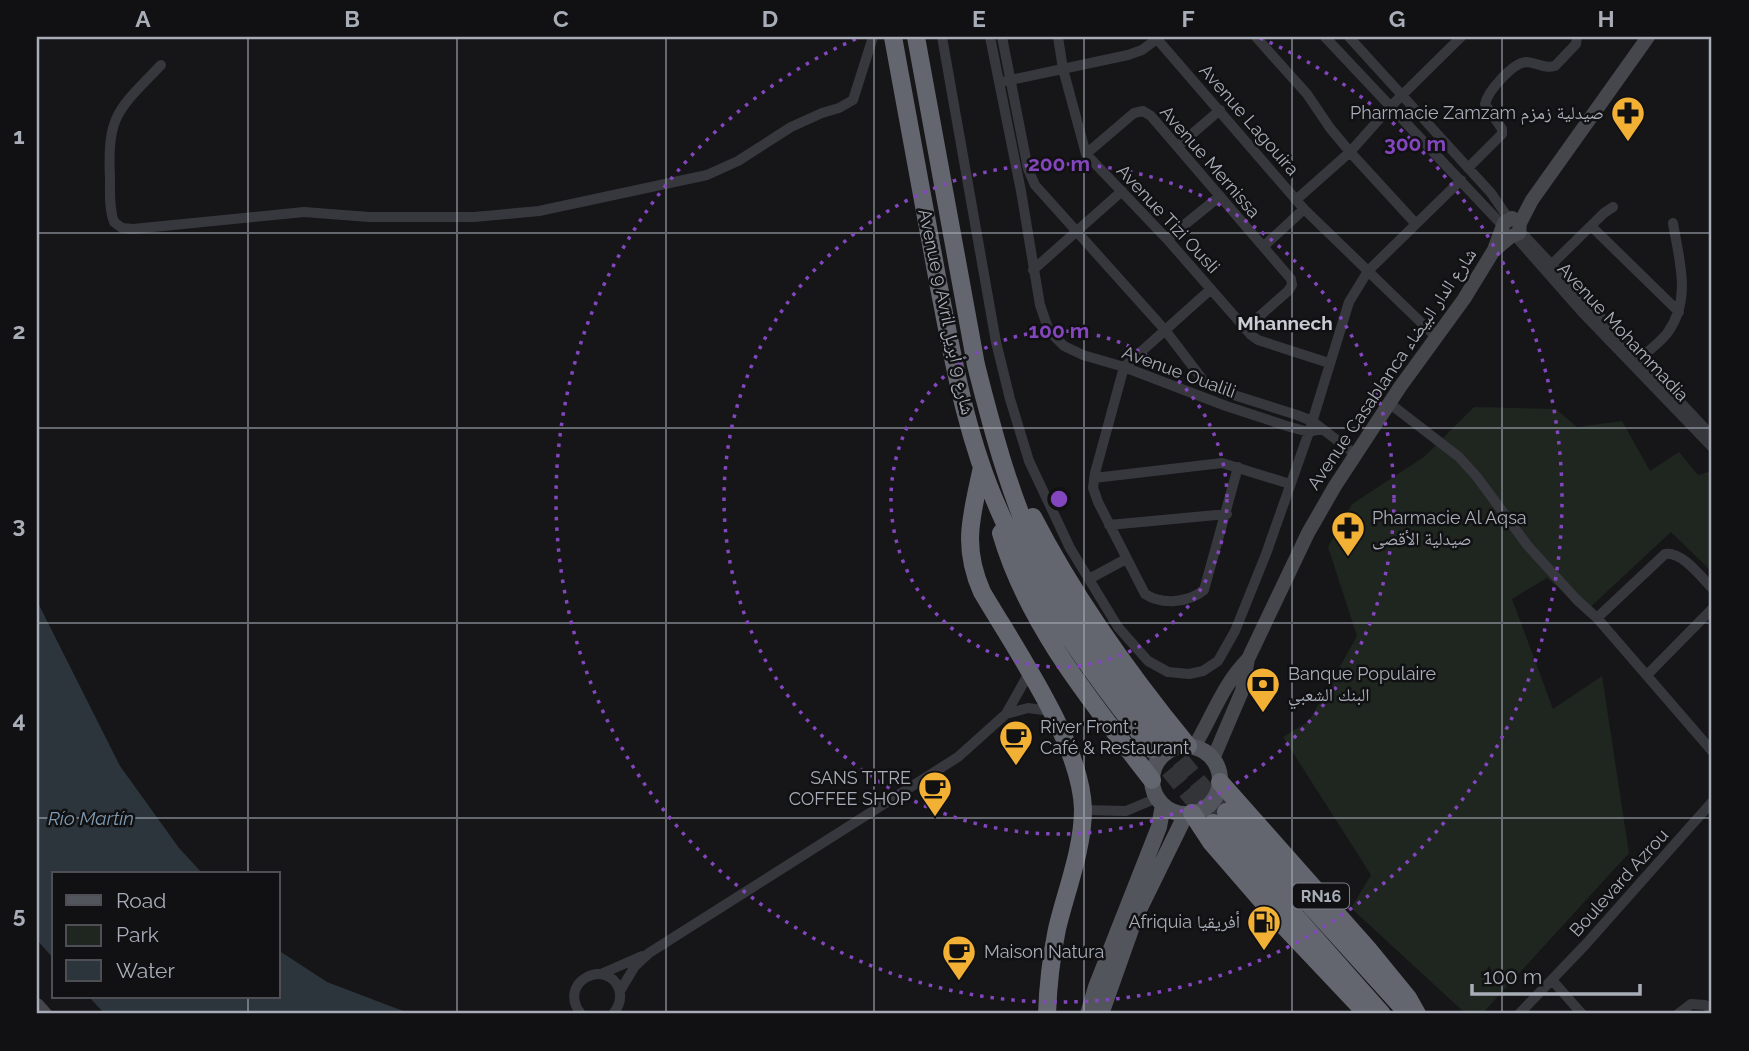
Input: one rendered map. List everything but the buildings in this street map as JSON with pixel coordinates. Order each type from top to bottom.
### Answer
[{"type":"highway","name":"Avenue 9 Avril شارع 9 أبريل","points":[[893,37],[956,375],[982,467],[998,509],[1072,643],[1111,698],[1158,744],[1060,594],[1035,547],[1008,475],[976,365],[916,37]]},
{"type":"highway","points":[[982,467],[974,508],[970,555],[974,573],[982,592],[1051,711],[1076,766],[1083,810],[1076,857],[1050,969],[1047,1014]]},
{"type":"highway","points":[[1008,475],[1015,482],[1044,539],[1099,627],[1144,693],[1191,746]]},
{"type":"highway","points":[[998,509],[1006,551],[1029,603],[1070,670],[1152,780]]},
{"type":"highway","name":"RN16","points":[[1220,782],[1368,949],[1408,998],[1417,1014]]},
{"type":"highway","name":"RN16","points":[[1189,813],[1274,915],[1367,1014]]},
{"type":"highway","points":[[1382,1014],[1219,817],[1408,1014]]},
{"type":"main road","points":[[1088,1014],[1096,987],[1159,827],[1160,802],[1152,780],[1155,766],[1165,753],[1173,748],[1191,746],[1201,749],[1213,759]]},
{"type":"main road","name":"RN16","points":[[1213,759],[1220,782]]},
{"type":"main road","points":[[1160,802],[1178,813],[1189,813],[1210,804],[1220,782]]},
{"type":"main road","points":[[1101,1014],[1135,918],[1189,813]]},
{"type":"street","points":[[161,65],[122,106],[112,128],[109,154],[111,214],[114,222],[122,228],[304,212],[369,217],[497,216],[539,211],[697,178],[726,167],[791,127],[853,100],[873,37]]},
{"type":"street","points":[[942,37],[1003,374],[1023,442],[1061,532],[1118,627],[1131,645],[1148,661],[1168,672],[1189,674],[1203,671],[1218,661],[1235,631],[1266,554],[1349,302],[1368,271],[1461,180]]},
{"type":"street","name":"Avenue Oualili","points":[[990,37],[1021,191],[1033,270],[1045,323],[1057,340],[1083,355],[1124,367],[1191,393],[1310,427]]},
{"type":"street","points":[[1002,37],[1028,169],[1035,185],[1165,330],[1203,380],[1191,393]]},
{"type":"street","name":"Avenue Tizi Ousli","points":[[1058,37],[1063,69],[1086,154],[1167,239],[1245,329],[1258,340],[1329,363]]},
{"type":"street","points":[[1256,37],[1307,94],[1350,152],[1416,224]]},
{"type":"street","points":[[1325,37],[1461,180],[1511,228]]},
{"type":"street","points":[[1349,37],[1491,193],[1511,228]]},
{"type":"street","points":[[1297,199],[1350,152],[1402,94],[1461,37]]},
{"type":"street","points":[[1468,168],[1503,131],[1485,104],[1492,90],[1515,66],[1522,63],[1529,62],[1550,68],[1555,66],[1576,44],[1577,37]]},
{"type":"street","name":"Avenue Casablanca شارع الدار البيضاء","points":[[1213,759],[1242,691],[1248,659],[1308,533],[1355,454],[1435,336],[1464,299],[1494,250],[1648,37]]},
{"type":"street","name":"Avenue Lagouira","points":[[998,83],[1135,53],[1159,38],[1304,209],[1435,336]]},
{"type":"street","points":[[1178,146],[1220,110]]},
{"type":"street","name":"Avenue Mernissa","points":[[1086,154],[1138,111],[1152,116],[1291,279],[1292,285],[1288,291],[1245,329]]},
{"type":"street","points":[[1021,191],[1035,185]]},
{"type":"street","points":[[1033,270],[1122,191]]},
{"type":"street","points":[[1167,239],[1220,196]]},
{"type":"street","points":[[1548,268],[1613,207]]},
{"type":"street","points":[[1264,246],[1304,209]]},
{"type":"street","points":[[1638,364],[1668,332],[1679,312],[1683,289],[1673,223]]},
{"type":"street","points":[[1591,226],[1679,312]]},
{"type":"street","name":"Avenue Mohammadia","points":[[1511,228],[1712,447]]},
{"type":"street","points":[[1211,289],[1124,367],[1094,478],[1095,495],[1109,525],[1139,586],[1151,598],[1160,601],[1178,600],[1198,595],[1204,590],[1238,467]]},
{"type":"street","name":"Avenue Mohammadia","points":[[1638,364],[1712,436]]},
{"type":"street","name":"Avenue Oualili","points":[[1203,380],[1221,391],[1310,427]]},
{"type":"street","points":[[1389,403],[1458,457],[1477,477],[1528,545],[1577,600],[1597,618],[1712,751]]},
{"type":"street","points":[[1310,427],[1322,429],[1355,454]]},
{"type":"street","points":[[1094,478],[1210,464],[1238,467],[1290,484]]},
{"type":"street","points":[[1109,525],[1227,514]]},
{"type":"street","points":[[1597,618],[1665,554],[1679,556],[1712,588]]},
{"type":"street","points":[[1089,579],[1126,559]]},
{"type":"street","points":[[1647,675],[1712,609]]},
{"type":"street","name":"Avenue Casablanca شارع الدار البيضاء","points":[[1191,746],[1225,689],[1248,659]]},
{"type":"street","points":[[581,1014],[575,1002],[576,987],[587,977],[601,974],[649,953],[942,769],[1006,714],[1029,673]]},
{"type":"street","points":[[1006,714],[1028,708],[1051,711]]},
{"type":"street","points":[[1083,810],[1126,811],[1160,802]]},
{"type":"street","name":"Boulevard Azrou","points":[[1519,1014],[1666,857],[1712,802]]},
{"type":"street","points":[[613,1014],[619,1006],[620,991],[629,974],[649,953]]},
{"type":"street","points":[[601,974],[613,980],[620,991]]},
{"type":"street","points":[[1552,980],[1582,1014]]},
{"type":"street","points":[[1678,1014],[1691,1004],[1705,1005],[1712,1009]]},
{"type":"street","points":[[37,1005],[45,1014]]},
{"type":"green space","points":[[1474,407],[1556,409],[1577,427],[1622,421],[1650,471],[1679,452],[1698,475],[1712,471],[1712,572],[1671,532],[1586,611],[1547,578],[1512,599],[1553,709],[1602,676],[1629,853],[1482,1014],[1466,1014],[1351,908],[1371,875],[1283,737],[1309,721],[1357,636],[1328,547],[1352,504],[1424,457]]},
{"type":"water","name":"Río Martín","points":[[37,601],[120,766],[179,848],[201,872],[52,872],[52,957],[37,940]]},
{"type":"water","points":[[280,951],[327,982],[411,1014],[105,1014],[90,998],[280,998]]},
{"type":"tunnel","points":[[1163,739],[1226,812]]},
{"type":"tunnel","points":[[1152,749],[1213,823]]},
{"type":"place","name":"Pharmacie Zamzam صيدلية زمزم","points":[[1628,143]]},
{"type":"place","name":"Pharmacie Al Aqsa صيدلية الأقصى","points":[[1348,558]]},
{"type":"place","name":"Banque Populaire البنك الشعبي","points":[[1263,714]]},
{"type":"place","name":"River Front : Café & Restaurant","points":[[1016,767]]},
{"type":"place","name":"SANS TITRE COFFEE SHOP","points":[[935,818]]},
{"type":"place","name":"Afriquia أفريقيا","points":[[1264,952]]},
{"type":"place","name":"Maison Natura","points":[[959,982]]},
{"type":"district","name":"Mhannech","points":[[1285,323]]}]
